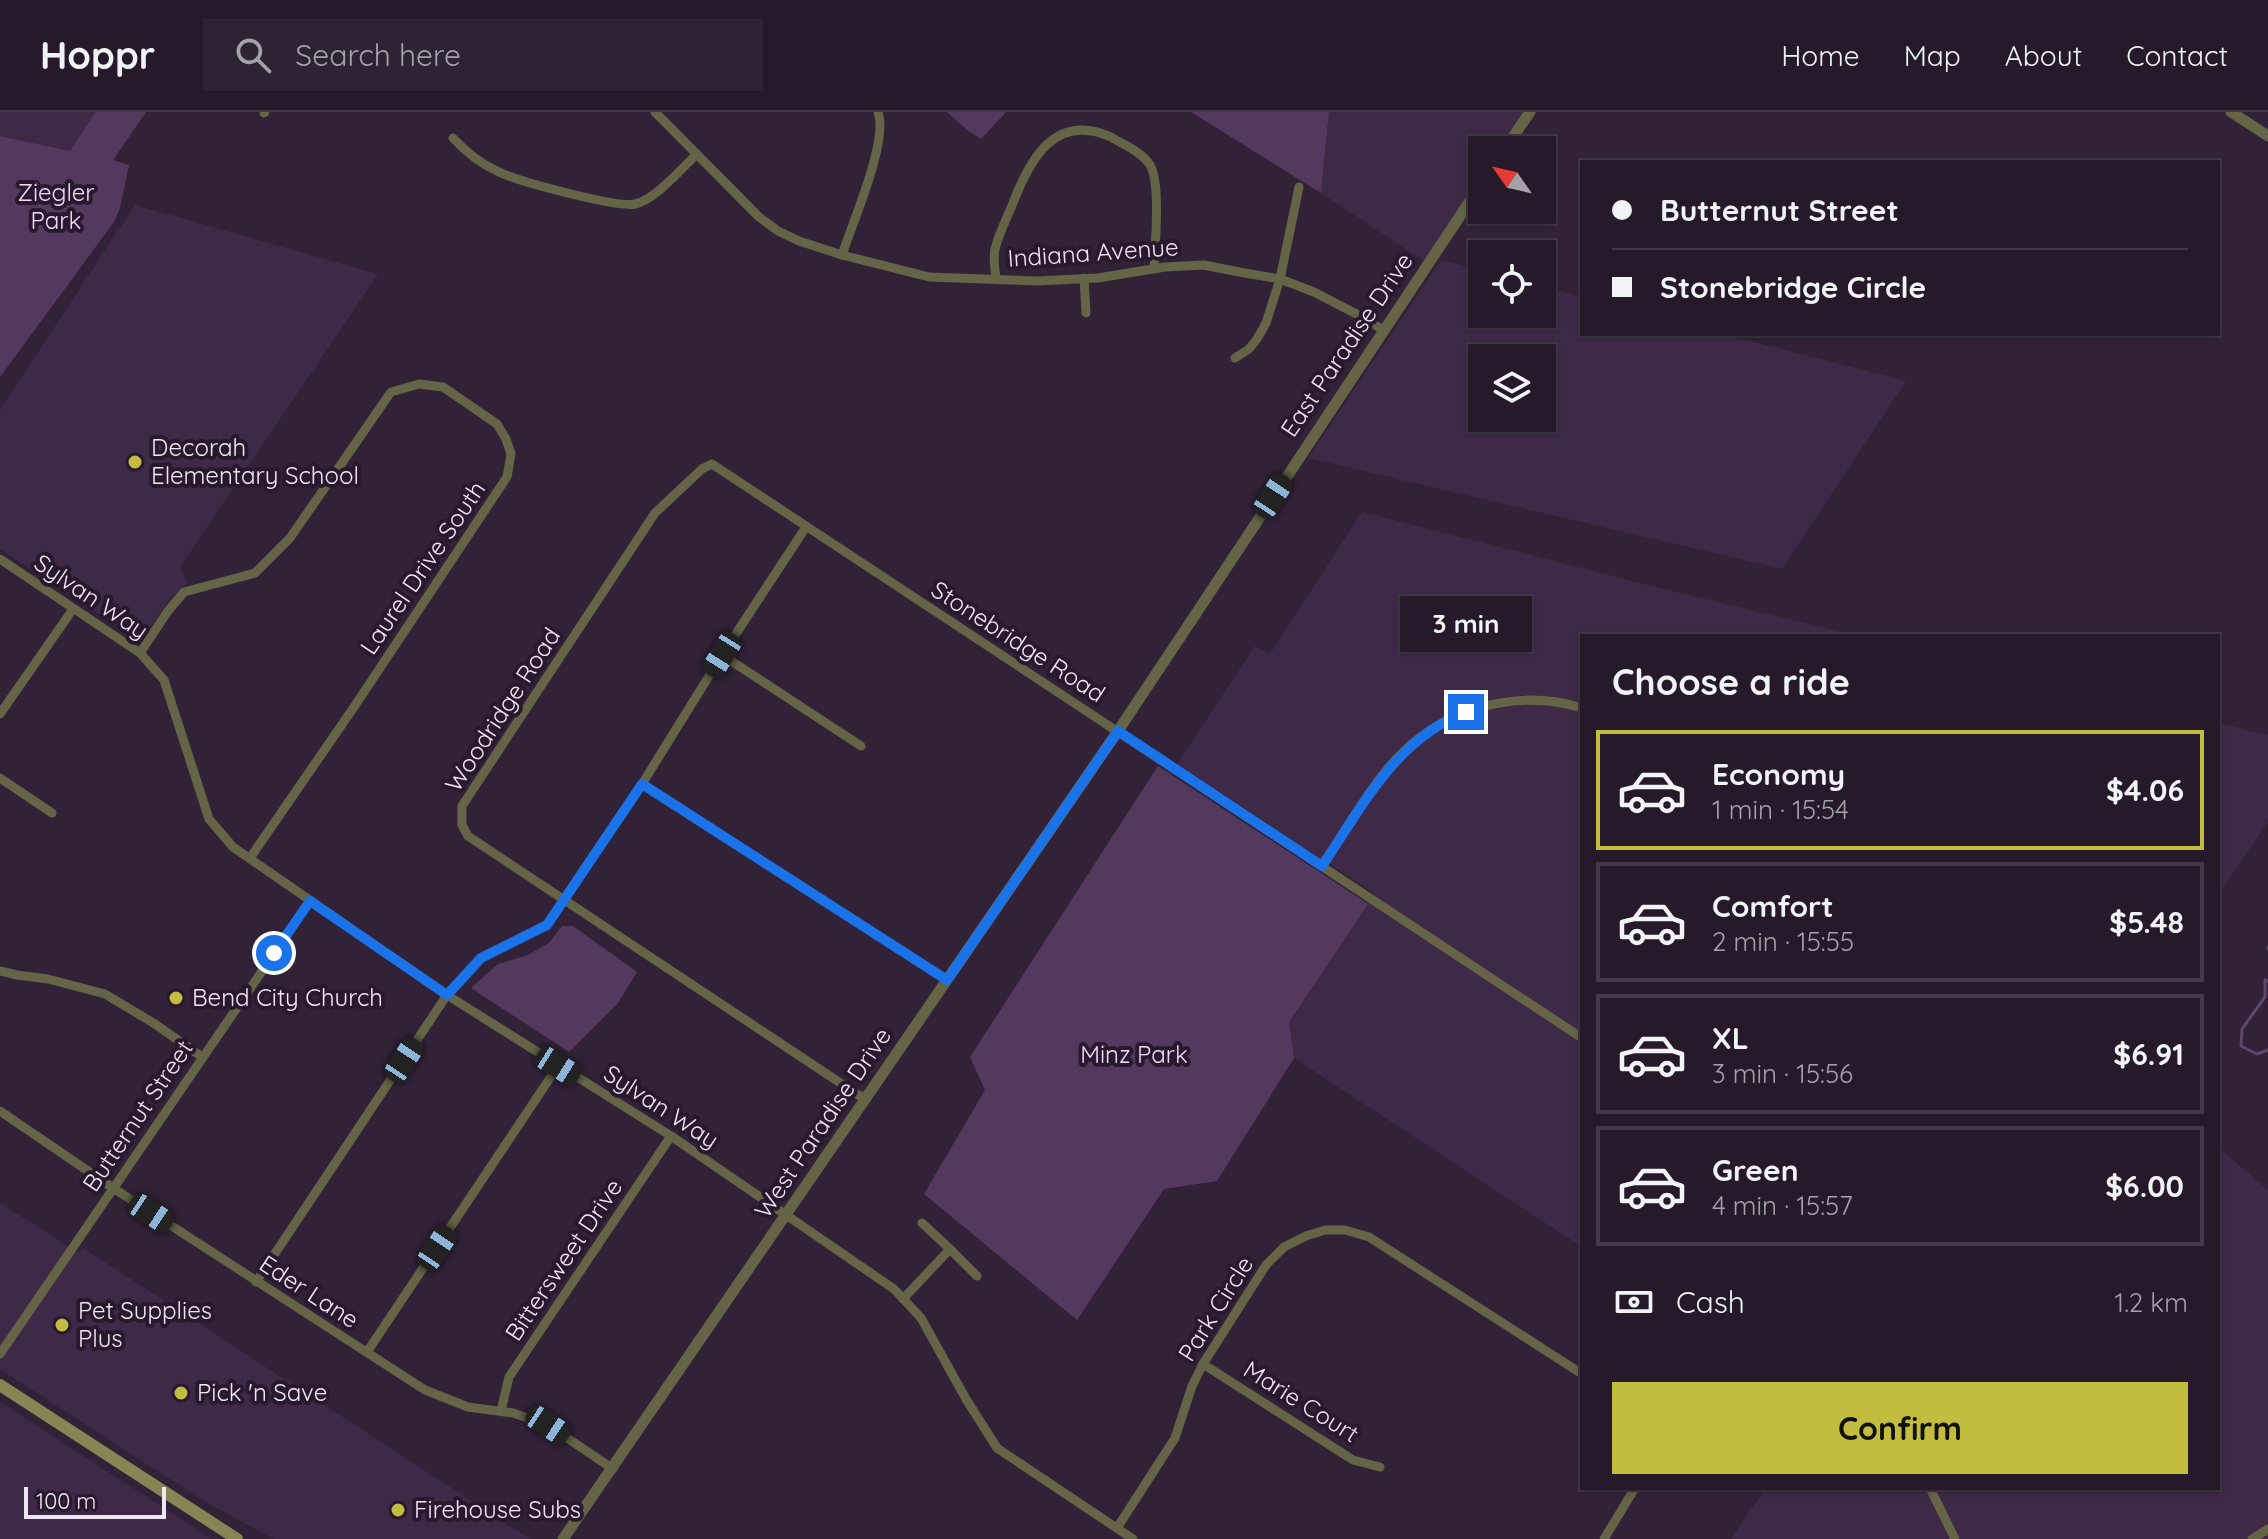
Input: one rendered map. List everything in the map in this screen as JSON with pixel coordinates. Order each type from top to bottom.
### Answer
[{"type":"main road","points":[[0,1385],[237,1539]]},
{"type":"street","name":"Indiana Avenue","points":[[655,112],[759,217],[799,241],[842,255],[929,277],[1037,281],[1204,265],[1280,279],[1314,292],[1383,330]]},
{"type":"street","points":[[842,255],[878,148],[881,120],[878,112]]},
{"type":"street","points":[[1514,136],[1530,112]]},
{"type":"street","points":[[2231,112],[2268,136]]},
{"type":"street","points":[[996,279],[994,251],[1022,179],[1037,153],[1058,133],[1081,126],[1096,129],[1133,150],[1151,166],[1156,183],[1154,269]]},
{"type":"street","points":[[453,138],[467,154],[499,173],[608,203],[636,204],[656,193],[697,154]]},
{"type":"street","points":[[1235,358],[1249,349],[1266,323],[1280,279],[1299,187]]},
{"type":"street","name":"East Paradise Drive","points":[[1118,731],[1468,204]]},
{"type":"street","points":[[1084,278],[1086,313]]},
{"type":"street","name":"Laurel Drive South","points":[[140,653],[184,592],[255,573],[290,538],[391,392],[419,384],[443,387],[497,424],[511,454],[507,477],[250,858]]},
{"type":"street","name":"Stonebridge Road","points":[[712,464],[1580,1037]]},
{"type":"street","name":"Woodridge Road","points":[[712,464],[702,469],[655,513],[462,806],[462,825],[468,836],[866,1100]]},
{"type":"street","points":[[256,1282],[447,995],[481,958],[547,925],[642,784],[806,527]]},
{"type":"street","name":"Sylvan Way","points":[[0,559],[140,653],[164,680],[209,819],[233,847],[447,995],[671,1136],[894,1289],[921,1318],[997,1448],[1133,1539]]},
{"type":"street","points":[[0,714],[73,609]]},
{"type":"street","points":[[722,655],[861,746]]},
{"type":"street","points":[[1322,866],[1386,770],[1424,733],[1449,719],[1484,706],[1517,700],[1547,701],[1580,708]]},
{"type":"street","name":"West Paradise Drive","points":[[563,1539],[1118,731]]},
{"type":"street","points":[[0,778],[52,813]]},
{"type":"street","points":[[642,784],[947,980]]},
{"type":"street","name":"Butternut Street","points":[[0,1354],[310,901]]},
{"type":"street","points":[[0,971],[48,979],[105,994],[202,1057]]},
{"type":"street","points":[[367,1352],[558,1066]]},
{"type":"street","name":"Eder Lane","points":[[0,1111],[256,1282],[425,1390],[468,1407],[501,1411],[548,1425],[613,1469]]},
{"type":"street","name":"Bittersweet Drive","points":[[501,1411],[509,1377],[671,1136]]},
{"type":"street","points":[[922,1223],[977,1276]]},
{"type":"street","name":"Park Circle","points":[[1117,1528],[1175,1438],[1192,1386],[1203,1364],[1266,1265],[1284,1247],[1306,1236],[1325,1230],[1345,1230],[1369,1237],[1580,1373]]},
{"type":"street","points":[[903,1299],[950,1249]]},
{"type":"street","name":"Marie Court","points":[[1203,1364],[1353,1460],[1380,1467]]},
{"type":"street","points":[[1604,1539],[1634,1490]]},
{"type":"street","points":[[1931,1490],[1955,1539]]},
{"type":"street","points":[[2252,1539],[2268,1529]]},
{"type":"shaded area","points":[[0,112],[95,112],[70,151],[0,136]]},
{"type":"shaded area","points":[[1329,112],[1524,112],[1508,136],[1468,136],[1468,196],[1424,261],[1321,193]]},
{"type":"shaded area","points":[[135,205],[378,274],[180,567],[187,583],[169,600],[138,640],[0,549],[0,410]]},
{"type":"shaded area","points":[[1441,260],[1468,267],[1468,328],[1556,328],[1556,290],[1580,296],[1580,336],[1730,336],[1906,381],[1782,569],[1308,458]]},
{"type":"shaded area","points":[[1362,512],[1850,634],[1580,634],[1580,1246],[1294,1058],[1289,1023],[1374,893],[1177,764],[1255,646],[1270,654]]},
{"type":"shaded area","points":[[2220,723],[2268,735],[2268,822],[2220,892]]},
{"type":"shaded area","points":[[2220,1149],[2268,1190],[2268,1539],[1731,1539],[1765,1490],[2220,1490]]},
{"type":"shaded area","points":[[0,1203],[79,1253],[83,1248],[530,1539],[274,1539],[204,1501],[0,1369]]},
{"type":"shaded area","points":[[0,1402],[193,1527],[212,1539],[0,1539]]},
{"type":"green space","name":"Ziegler Park","points":[[95,112],[146,112],[113,160],[129,165],[120,208],[114,222],[0,377],[0,136],[70,151]]},
{"type":"green space","points":[[947,112],[1006,112],[981,139]]},
{"type":"green space","points":[[1191,112],[1329,112],[1321,193]]},
{"type":"green space","name":"Minz Park","points":[[1158,766],[1368,904],[1289,1022],[1294,1058],[1217,1181],[1164,1189],[1077,1320],[924,1194],[985,1090],[970,1057]]},
{"type":"green space","points":[[562,926],[573,926],[637,972],[618,1003],[569,1052],[471,988],[498,964],[528,955],[549,943]]},
{"type":"waterway","points":[[2268,981],[2265,980],[2265,997],[2242,1029],[2241,1046],[2257,1054],[2268,1050]]},
{"type":"place","name":"Decorah Elementary School","points":[[135,462]]},
{"type":"place","name":"Bend City Church","points":[[176,998]]},
{"type":"place","name":"Pet Supplies Plus","points":[[62,1325]]},
{"type":"place","name":"Pick 'n Save","points":[[181,1393]]},
{"type":"place","name":"Firehouse Subs","points":[[398,1510]]},
{"type":"route","points":[[274,953],[310,901],[447,995],[481,958],[547,925],[642,784],[947,980],[1118,731],[1322,866],[1386,770],[1424,733],[1466,712]]}]
